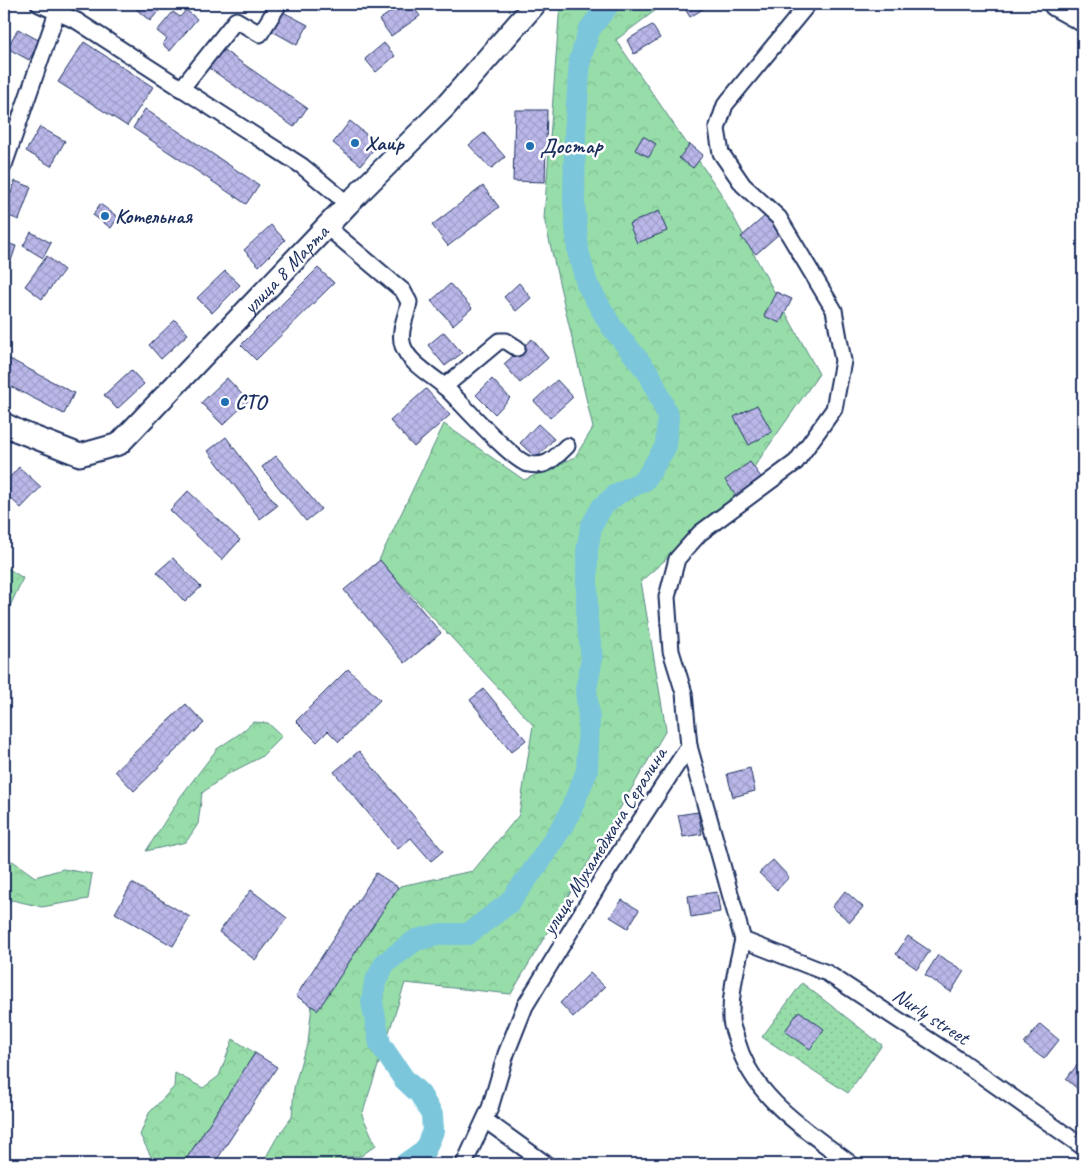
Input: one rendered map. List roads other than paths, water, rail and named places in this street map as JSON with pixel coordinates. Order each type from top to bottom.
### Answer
[{"type":"street","points":[[39,4],[77,21],[302,166],[348,204]]},
{"type":"street","points":[[182,89],[236,20],[260,34],[279,4]]},
{"type":"street","name":"улица 8 Марта","points":[[4,424],[80,456],[119,444],[348,204],[444,108],[535,4]]},
{"type":"street","name":"улица Мухамеджана Сералина","points":[[464,1164],[490,1108],[506,1054],[525,1006],[599,884],[689,746],[684,693],[671,651],[667,597],[677,559],[700,533],[796,462],[834,409],[843,361],[834,310],[779,218],[743,185],[721,153],[717,129],[725,105],[808,4]]},
{"type":"street","points":[[4,165],[57,12]]},
{"type":"street","points":[[327,227],[403,292],[410,302],[401,335],[404,348],[412,359],[444,386],[509,452],[525,463],[539,465],[549,463],[567,446]]},
{"type":"street","points":[[444,386],[499,341],[506,340],[517,348]]},
{"type":"street","points":[[689,746],[744,940],[733,983],[731,1020],[739,1048],[752,1076],[767,1096],[786,1114],[851,1164]]},
{"type":"street","name":"Nurly street","points":[[744,940],[827,973],[961,1061],[1083,1147]]},
{"type":"street","points":[[484,1120],[546,1164]]},
{"type":"waterway","points":[[405,1164],[425,1150],[433,1131],[432,1115],[420,1094],[404,1079],[380,1044],[372,1002],[375,982],[385,963],[416,940],[441,934],[468,934],[509,903],[540,861],[567,819],[587,771],[589,718],[586,690],[592,658],[587,620],[587,551],[591,527],[602,507],[617,494],[645,480],[666,446],[668,416],[650,375],[611,326],[587,284],[578,251],[574,202],[575,132],[580,60],[589,30],[609,4]]},
{"type":"place","name":"Хаир","points":[[355,143]]},
{"type":"place","name":"Достар","points":[[530,146]]},
{"type":"place","name":"Котельная","points":[[105,216]]},
{"type":"place","name":"СТО","points":[[225,402]]}]
